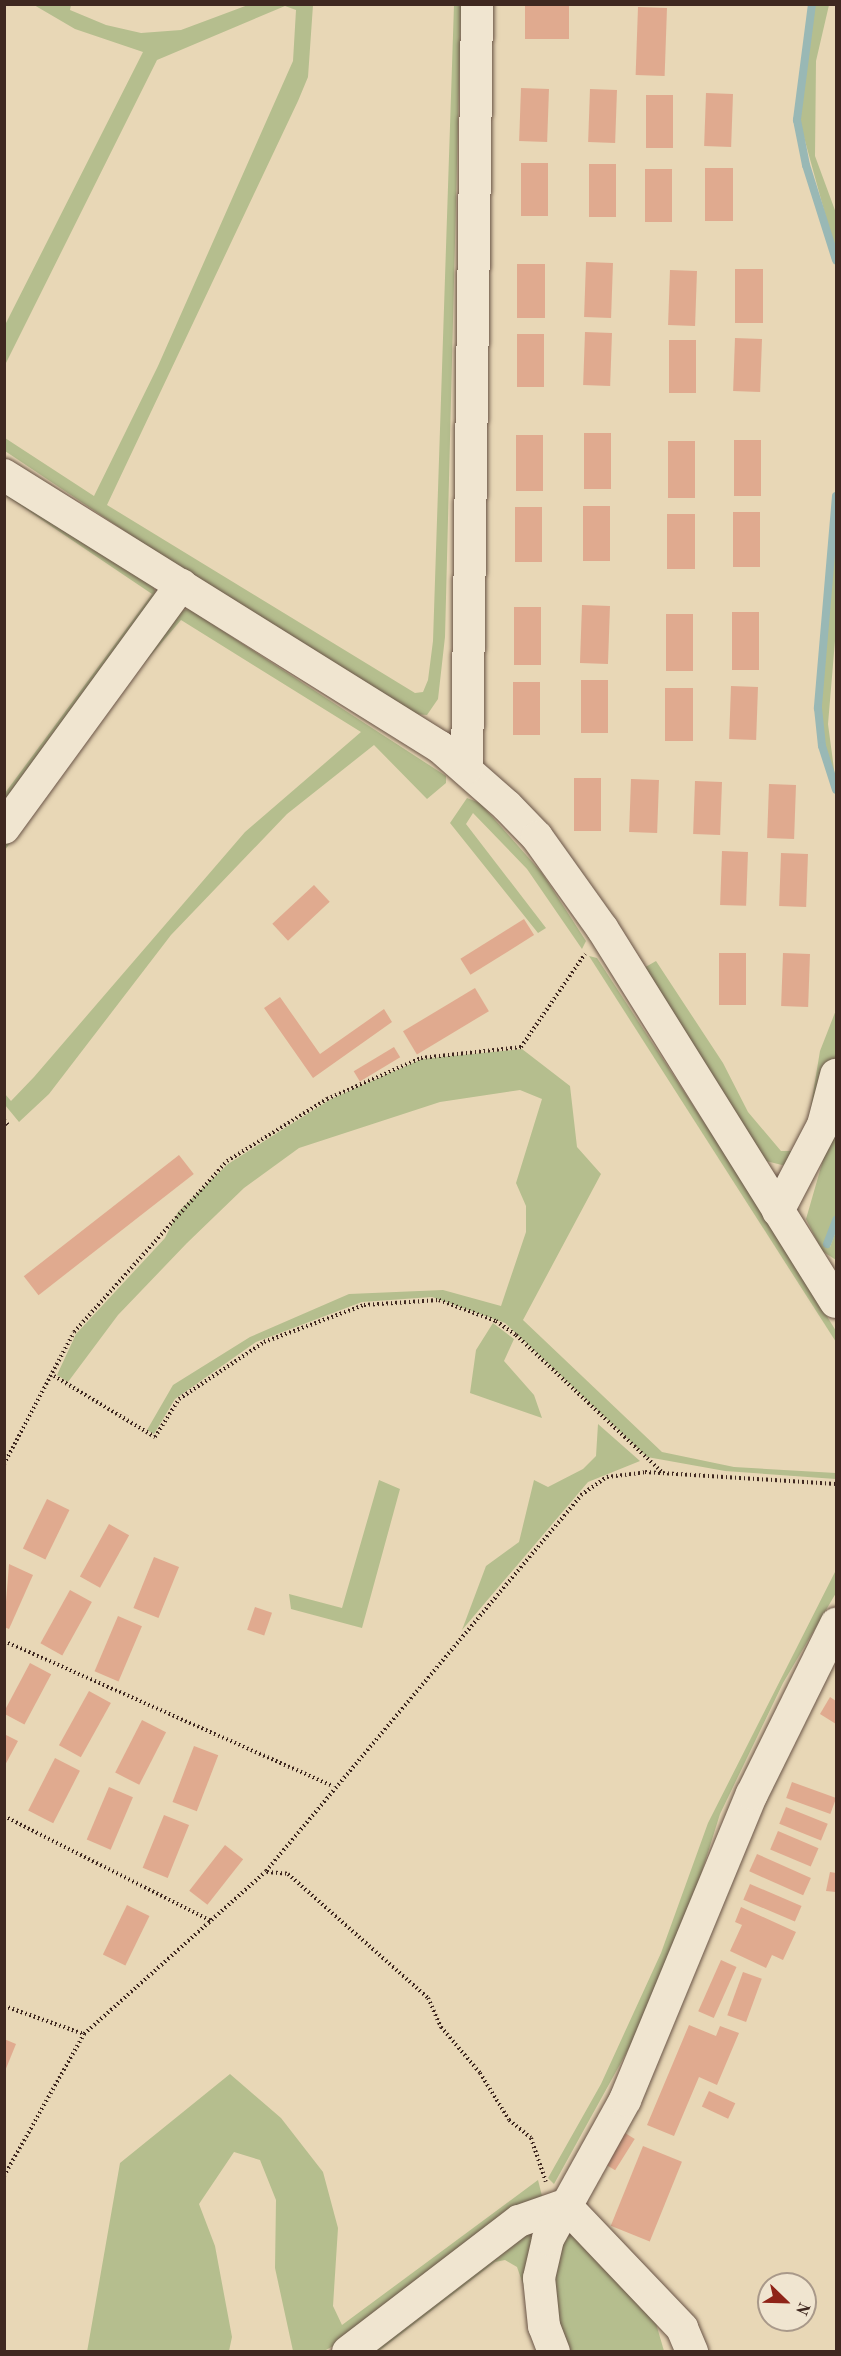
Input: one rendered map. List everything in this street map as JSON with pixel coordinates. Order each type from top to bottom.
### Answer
[{"type":"street","points":[[467,768],[477,4]]},
{"type":"street","points":[[4,475],[467,768],[537,837],[602,928],[837,1302]]},
{"type":"street","points":[[4,828],[181,585]]},
{"type":"street","points":[[778,1211],[823,1125],[837,1075]]},
{"type":"street","points":[[554,2352],[543,2326],[538,2278],[548,2239],[625,2100],[752,1794],[837,1624]]},
{"type":"street","points":[[348,2352],[519,2221],[566,2205]]},
{"type":"street","points":[[566,2205],[682,2328],[692,2352]]},
{"type":"path","points":[[4,1464],[54,1376],[74,1332],[227,1161],[327,1099],[422,1058],[521,1047],[602,928]]},
{"type":"path","points":[[4,1120],[9,1125]]},
{"type":"path","points":[[54,1376],[155,1437],[179,1399],[264,1342],[364,1305],[439,1300],[495,1321],[516,1335],[662,1473]]},
{"type":"path","points":[[4,2176],[84,2034],[266,1871],[333,1786],[581,1495],[607,1477],[662,1473],[837,1484]]},
{"type":"path","points":[[4,1641],[333,1786]]},
{"type":"path","points":[[4,1816],[211,1921]]},
{"type":"path","points":[[266,1871],[288,1874],[428,1998],[441,2026],[480,2073],[509,2120],[531,2138],[548,2192],[566,2205]]},
{"type":"path","points":[[4,2006],[84,2034]]},
{"type":"green space","points":[[34,5],[71,5],[70,10],[106,25],[141,33],[181,30],[248,5],[313,5],[308,77],[107,505],[415,693],[423,692],[428,680],[433,641],[454,5],[461,5],[445,637],[438,699],[427,715],[415,714],[174,564],[5,451],[5,438],[94,496],[158,366],[293,61],[296,10],[285,6],[157,60],[5,365],[5,325],[143,52],[75,29]]},
{"type":"green space","points":[[814,5],[829,5],[816,61],[815,156],[836,213],[836,254],[799,119]]},
{"type":"green space","points":[[5,488],[153,586],[157,596],[5,808],[5,793],[152,594],[5,495]]},
{"type":"green space","points":[[836,527],[836,629],[828,724],[836,784],[824,745],[819,708]]},
{"type":"green space","points":[[189,609],[446,776],[446,783],[427,799],[374,745],[287,814],[171,935],[49,1094],[19,1122],[5,1105],[5,1094],[11,1101],[34,1077],[245,832],[361,732],[181,620],[125,686],[5,850],[5,840],[175,612]]},
{"type":"green space","points":[[467,798],[480,803],[542,873],[586,941],[582,949],[527,869],[473,813],[466,824],[546,928],[538,933],[450,823]]},
{"type":"green space","points":[[589,956],[597,958],[771,1225],[836,1331],[836,1342]]},
{"type":"green space","points":[[656,961],[723,1063],[748,1112],[781,1151],[793,1151],[807,1129],[820,1051],[836,1010],[836,1053],[825,1098],[794,1168],[766,1161],[642,969]]},
{"type":"green space","points":[[522,1049],[570,1086],[577,1147],[601,1174],[523,1320],[662,1452],[734,1467],[836,1473],[836,1479],[725,1471],[647,1457],[505,1323],[432,1297],[362,1302],[256,1342],[175,1399],[154,1434],[147,1430],[173,1385],[250,1337],[349,1294],[443,1290],[501,1306],[526,1232],[526,1206],[516,1183],[542,1099],[520,1090],[440,1102],[299,1148],[244,1188],[187,1243],[118,1315],[68,1382],[57,1375],[76,1334],[165,1238],[178,1212],[228,1164],[331,1099],[422,1059]]},
{"type":"green space","points":[[836,1115],[836,1213],[824,1246],[830,1247],[836,1231],[836,1260],[822,1251],[806,1219]]},
{"type":"green space","points":[[493,1323],[514,1339],[504,1361],[534,1395],[542,1418],[470,1393],[476,1350]]},
{"type":"green space","points":[[598,1424],[640,1461],[588,1482],[462,1630],[486,1566],[519,1542],[534,1480],[548,1487],[583,1469],[596,1456]]},
{"type":"green space","points":[[379,1480],[400,1489],[362,1628],[291,1609],[289,1594],[342,1608]]},
{"type":"green space","points":[[836,1570],[836,1593],[783,1683],[720,1814],[688,1916],[645,2019],[554,2184],[548,2178],[601,2084],[661,1953],[708,1823]]},
{"type":"green space","points":[[230,2074],[281,2118],[323,2172],[338,2228],[333,2306],[342,2325],[538,2180],[543,2200],[339,2343],[324,2351],[293,2351],[275,2268],[276,2200],[260,2160],[234,2152],[199,2204],[215,2246],[232,2337],[229,2351],[87,2352],[120,2163]]},
{"type":"green space","points":[[560,2224],[648,2296],[664,2351],[563,2351],[549,2314]]},
{"type":"green space","points":[[530,2230],[540,2233],[525,2290],[517,2267],[505,2260],[495,2262],[379,2351],[362,2352]]},
{"type":"building","points":[[525,5],[569,5],[569,39],[525,39]]},
{"type":"building","points":[[638,7],[667,8],[665,76],[636,75]]},
{"type":"building","points":[[521,88],[549,89],[547,142],[519,141]]},
{"type":"building","points":[[590,89],[617,90],[615,143],[588,142]]},
{"type":"building","points":[[706,93],[733,94],[731,147],[704,146]]},
{"type":"building","points":[[646,95],[673,95],[673,148],[646,148]]},
{"type":"building","points":[[521,163],[548,163],[548,216],[521,216]]},
{"type":"building","points":[[589,164],[616,164],[616,217],[589,217]]},
{"type":"building","points":[[705,168],[733,168],[733,221],[705,221]]},
{"type":"building","points":[[645,169],[672,169],[672,222],[645,222]]},
{"type":"building","points":[[586,262],[613,263],[611,318],[584,317]]},
{"type":"building","points":[[517,264],[545,264],[545,318],[517,318]]},
{"type":"building","points":[[735,269],[763,269],[763,323],[735,323]]},
{"type":"building","points":[[670,270],[697,271],[695,326],[668,325]]},
{"type":"building","points":[[585,332],[612,333],[610,386],[583,385]]},
{"type":"building","points":[[517,334],[544,334],[544,387],[517,387]]},
{"type":"building","points":[[735,338],[762,339],[760,392],[733,391]]},
{"type":"building","points":[[669,340],[696,340],[696,393],[669,393]]},
{"type":"building","points":[[584,433],[611,433],[611,489],[584,489]]},
{"type":"building","points":[[516,435],[543,435],[543,491],[516,491]]},
{"type":"building","points":[[734,440],[761,440],[761,496],[734,496]]},
{"type":"building","points":[[668,441],[695,441],[695,498],[668,498]]},
{"type":"building","points":[[583,506],[610,506],[610,561],[583,561]]},
{"type":"building","points":[[515,507],[542,507],[542,562],[515,562]]},
{"type":"building","points":[[733,512],[760,512],[760,567],[733,567]]},
{"type":"building","points":[[667,514],[695,514],[695,569],[667,569]]},
{"type":"building","points":[[582,605],[610,606],[608,664],[580,663]]},
{"type":"building","points":[[514,607],[541,607],[541,665],[514,665]]},
{"type":"building","points":[[732,612],[759,612],[759,670],[732,670]]},
{"type":"building","points":[[666,614],[693,614],[693,671],[666,671]]},
{"type":"building","points":[[581,680],[608,680],[608,733],[581,733]]},
{"type":"building","points":[[513,682],[540,682],[540,735],[513,735]]},
{"type":"building","points":[[731,686],[758,687],[756,740],[729,739]]},
{"type":"building","points":[[665,688],[693,688],[693,741],[665,741]]},
{"type":"building","points":[[574,778],[601,778],[601,831],[574,831]]},
{"type":"building","points":[[631,779],[659,780],[657,833],[629,832]]},
{"type":"building","points":[[695,781],[722,782],[720,835],[693,834]]},
{"type":"building","points":[[769,784],[796,785],[794,839],[767,838]]},
{"type":"building","points":[[722,851],[748,852],[746,906],[720,905]]},
{"type":"building","points":[[781,853],[808,854],[806,907],[779,906]]},
{"type":"building","points":[[314,885],[330,902],[288,941],[272,924]]},
{"type":"building","points":[[524,919],[534,935],[470,975],[460,959]]},
{"type":"building","points":[[719,953],[746,953],[746,1005],[719,1005]]},
{"type":"building","points":[[783,953],[810,954],[808,1007],[781,1006]]},
{"type":"building","points":[[475,988],[489,1011],[417,1054],[403,1031]]},
{"type":"building","points":[[280,997],[320,1054],[384,1009],[392,1022],[313,1078],[264,1008]]},
{"type":"building","points":[[394,1047],[400,1057],[360,1081],[354,1071]]},
{"type":"building","points":[[179,1155],[194,1174],[39,1295],[24,1276]]},
{"type":"building","points":[[47,1499],[69,1510],[45,1559],[23,1548]]},
{"type":"building","points":[[109,1524],[129,1535],[100,1588],[80,1576]]},
{"type":"building","points":[[154,1557],[179,1567],[158,1618],[133,1608]]},
{"type":"building","points":[[9,1564],[33,1575],[9,1629],[4,1627]]},
{"type":"building","points":[[70,1590],[92,1602],[62,1655],[40,1643]]},
{"type":"building","points":[[255,1607],[272,1613],[264,1636],[247,1630]]},
{"type":"building","points":[[118,1616],[142,1626],[118,1681],[95,1671]]},
{"type":"building","points":[[30,1663],[51,1674],[24,1725],[4,1712]]},
{"type":"building","points":[[89,1691],[111,1703],[81,1757],[59,1745]]},
{"type":"building","points":[[830,1697],[836,1701],[836,1724],[820,1714]]},
{"type":"building","points":[[142,1720],[166,1732],[139,1785],[115,1773]]},
{"type":"building","points":[[4,1734],[18,1741],[4,1767]]},
{"type":"building","points":[[194,1746],[218,1755],[197,1811],[172,1802]]},
{"type":"building","points":[[55,1758],[80,1771],[53,1823],[28,1811]]},
{"type":"building","points":[[792,1782],[836,1798],[830,1814],[786,1798]]},
{"type":"building","points":[[109,1787],[133,1797],[111,1850],[87,1839]]},
{"type":"building","points":[[786,1807],[828,1824],[821,1841],[779,1824]]},
{"type":"building","points":[[164,1815],[189,1825],[168,1878],[143,1868]]},
{"type":"building","points":[[778,1831],[819,1848],[811,1867],[770,1849]]},
{"type":"building","points":[[225,1845],[243,1859],[207,1905],[189,1891]]},
{"type":"building","points":[[757,1854],[811,1878],[803,1895],[749,1871]]},
{"type":"building","points":[[830,1872],[836,1873],[836,1892],[826,1891]]},
{"type":"building","points":[[750,1884],[802,1906],[795,1922],[743,1900]]},
{"type":"building","points":[[127,1905],[149,1916],[125,1965],[103,1954]]},
{"type":"building","points":[[741,1907],[796,1932],[783,1960],[772,1955],[766,1968],[730,1951],[742,1925],[735,1922]]},
{"type":"building","points":[[721,1960],[737,1967],[714,2018],[698,2011]]},
{"type":"building","points":[[743,1972],[762,1979],[746,2022],[727,2015]]},
{"type":"building","points":[[689,2025],[716,2036],[720,2026],[739,2033],[717,2085],[699,2077],[674,2136],[647,2125]]},
{"type":"building","points":[[4,2039],[16,2044],[5,2071],[4,2071]]},
{"type":"building","points":[[709,2091],[735,2103],[728,2119],[702,2106]]},
{"type":"building","points":[[622,2131],[635,2139],[615,2170],[602,2162]]},
{"type":"building","points":[[643,2146],[682,2162],[650,2241],[611,2226]]},
{"type":"waterway","points":[[812,4],[797,120],[806,165],[836,260]]},
{"type":"waterway","points":[[836,496],[818,708],[822,746],[836,790]]},
{"type":"waterway","points":[[827,1244],[836,1220]]}]
